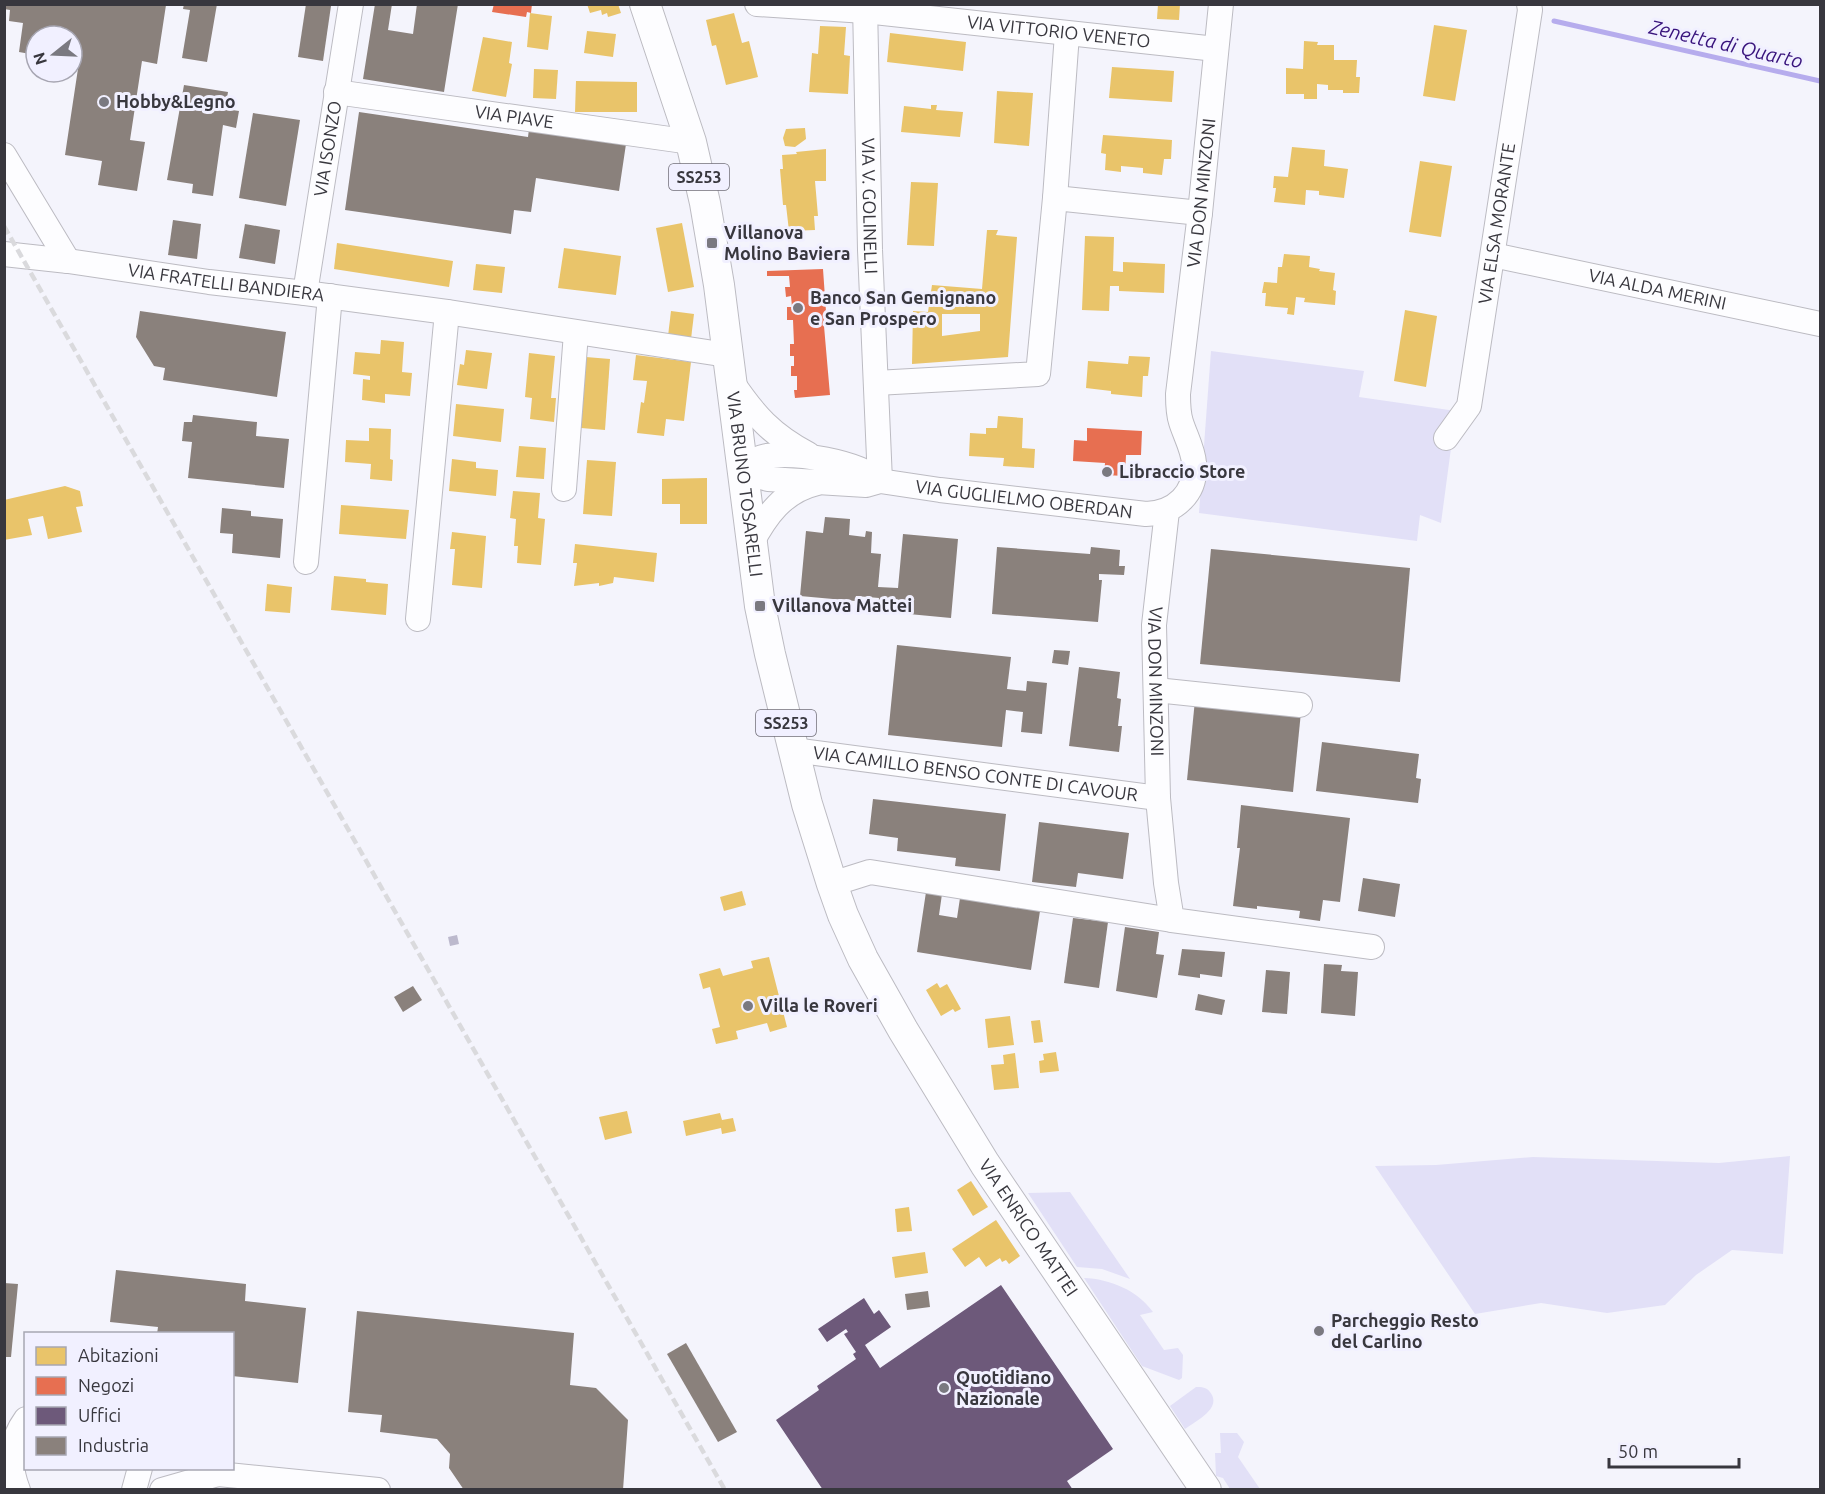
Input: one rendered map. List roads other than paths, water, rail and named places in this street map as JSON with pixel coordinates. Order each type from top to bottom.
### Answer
[{"type":"main road","name":"VIA BRUNO TOSARELLI","points":[[645,4],[691,142],[712,243],[751,544],[770,654],[793,750],[832,884],[863,959]]},
{"type":"main road","name":"VIA ENRICO MATTEI","points":[[863,959],[897,1020],[985,1164],[1206,1490]]},
{"type":"street","name":"VIA ISONZO","points":[[305,293],[351,4]]},
{"type":"street","name":"VIA VITTORIO VENETO","points":[[757,4],[865,8],[1067,34],[1216,49]]},
{"type":"street","name":"VIA DON MINZONI","points":[[1172,920],[1158,798],[1154,625],[1167,512],[1185,497],[1193,482],[1194,462],[1181,422],[1178,394],[1200,213],[1221,4]]},
{"type":"street","name":"VIA ELSA MORANTE","points":[[1446,438],[1469,406],[1530,10],[1529,4]]},
{"type":"street","name":"VIA V. GOLINELLI","points":[[865,8],[870,250],[879,481]]},
{"type":"street","points":[[876,383],[1038,374],[1055,198],[1067,34]]},
{"type":"street","name":"VIA PIAVE","points":[[336,92],[691,142]]},
{"type":"street","points":[[4,155],[68,261]]},
{"type":"street","points":[[1055,198],[1200,213]]},
{"type":"street","name":"VIA FRATELLI BANDIERA","points":[[4,254],[447,312],[576,333],[729,367]]},
{"type":"street","name":"VIA ALDA MERINI","points":[[1493,255],[1821,324]]},
{"type":"street","points":[[306,562],[330,296]]},
{"type":"street","points":[[418,619],[447,312]]},
{"type":"street","points":[[564,489],[576,333]]},
{"type":"street","name":"VIA GUGLIELMO OBERDAN","points":[[729,367],[748,405],[762,422],[818,471],[867,485],[879,481],[1146,514],[1167,512]]},
{"type":"street","name":"VIA GUGLIELMO OBERDAN","points":[[741,468],[768,479],[818,471]]},
{"type":"street","name":"VIA GUGLIELMO OBERDAN","points":[[751,544],[765,519],[780,502],[808,485],[818,471]]},
{"type":"street","points":[[1156,690],[1300,705]]},
{"type":"street","name":"VIA CAMILLO BENSO CONTE DI CAVOUR","points":[[793,750],[1158,798]]},
{"type":"street","points":[[832,884],[870,872],[1172,920],[1372,947]]},
{"type":"street","points":[[4,1425],[24,1418]]},
{"type":"street","points":[[16,1490],[12,1475],[11,1452],[17,1431],[24,1420]]},
{"type":"street","points":[[134,1490],[139,1470]]},
{"type":"street","points":[[162,1490],[211,1471],[344,1488],[378,1490]]},
{"type":"street","points":[[4,1480],[16,1490]]},
{"type":"waterway","name":"Zenetta di Quarto","points":[[1554,21],[1820,81]]},
{"type":"railway","points":[[4,226],[725,1490]]},
{"type":"place","name":"Hobby&Legno","points":[[104,102]]},
{"type":"place","name":"Villanova Molino Baviera","points":[[712,243]]},
{"type":"place","name":"Banco San Gemignano e San Prospero","points":[[798,308]]},
{"type":"place","name":"Libraccio Store","points":[[1107,472]]},
{"type":"place","name":"Villanova Mattei","points":[[760,606]]},
{"type":"place","name":"Villa le Roveri","points":[[748,1006]]},
{"type":"place","name":"Parcheggio Resto del Carlino","points":[[1319,1331]]},
{"type":"place","name":"Quotidiano Nazionale","points":[[944,1388]]}]
